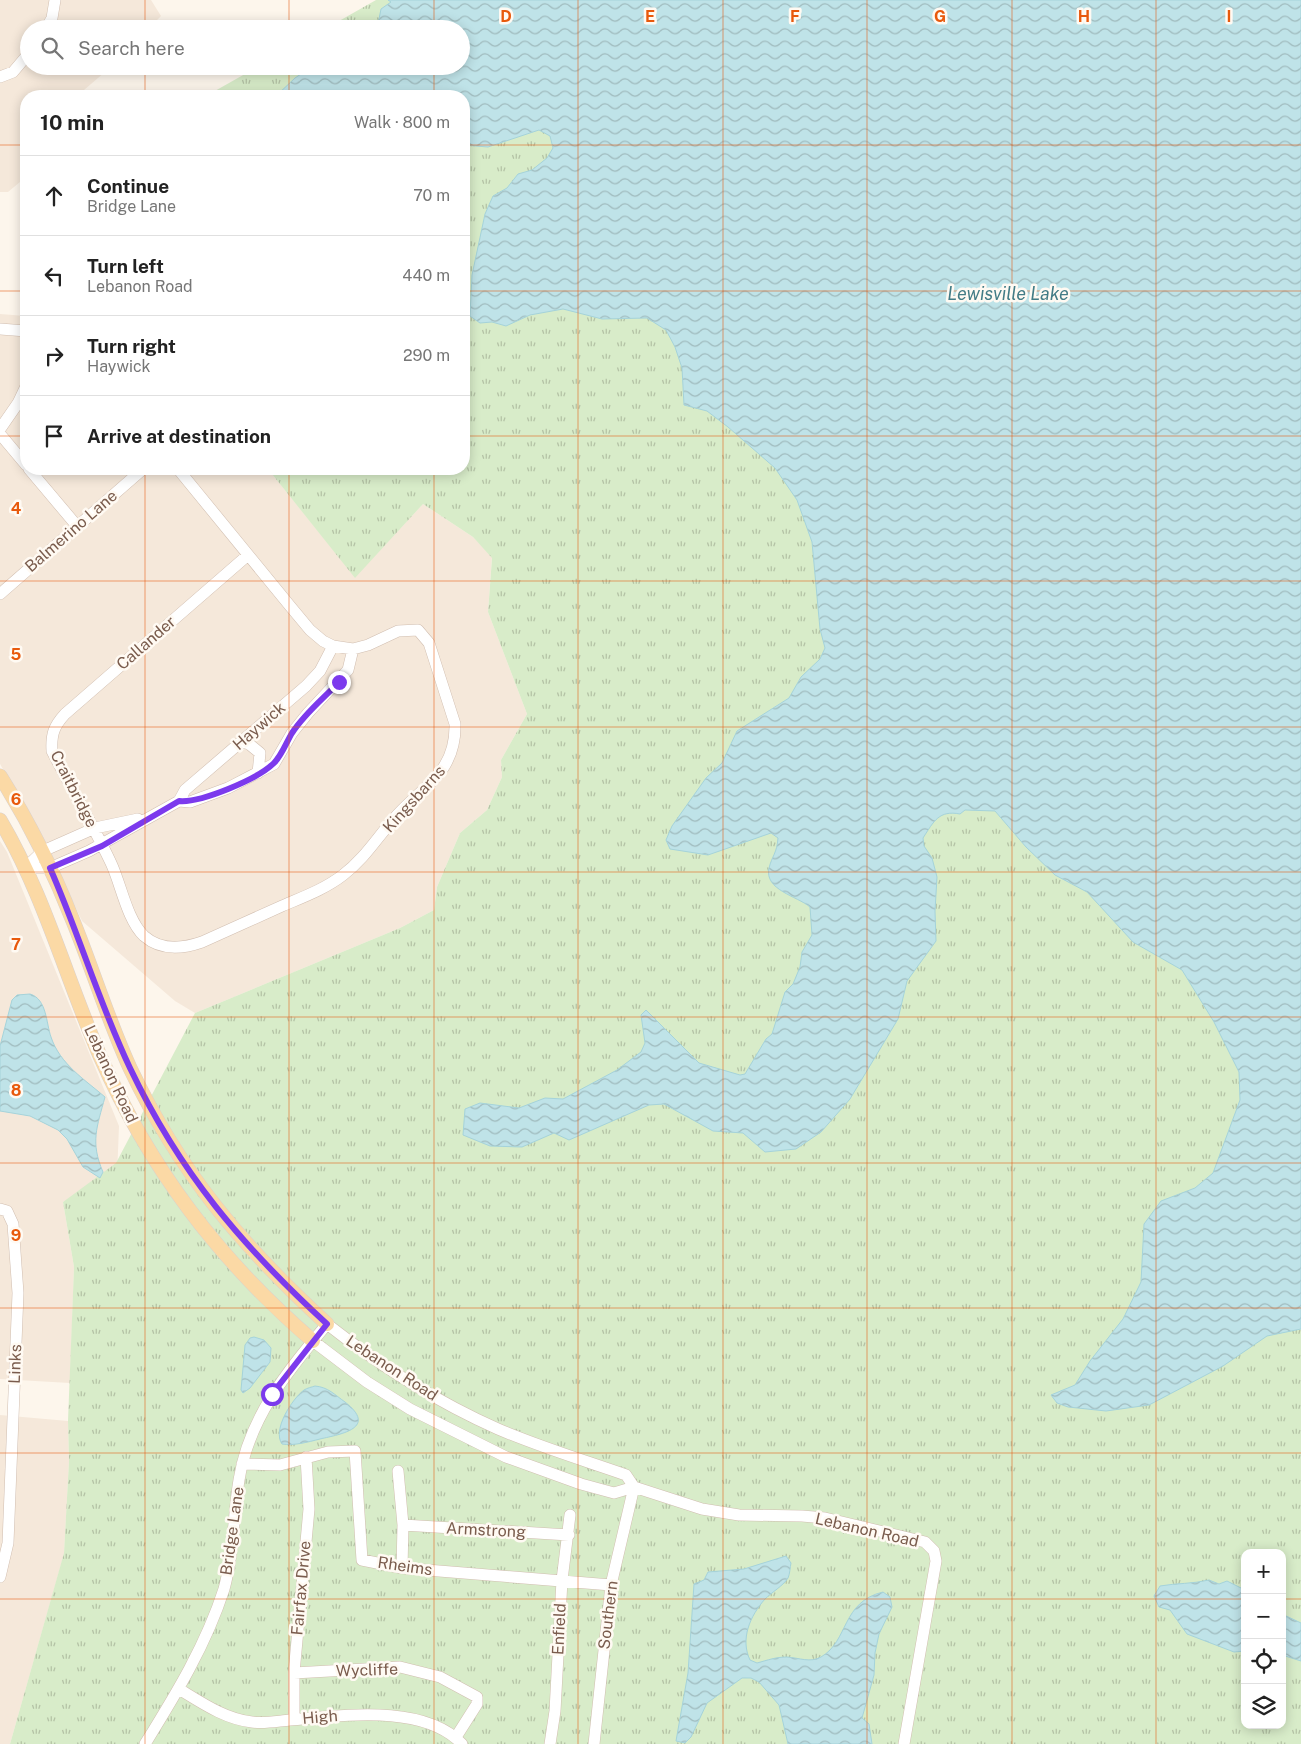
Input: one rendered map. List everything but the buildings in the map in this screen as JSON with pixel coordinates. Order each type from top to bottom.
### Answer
[{"type":"main road","name":"Lebanon Road","points":[[0,776],[43,852],[130,1067],[171,1143],[205,1194],[236,1234],[263,1263],[327,1324]]},
{"type":"main road","name":"Lebanon Road","points":[[0,820],[25,868],[56,939],[100,1055],[132,1122],[190,1212],[241,1274],[313,1341]]},
{"type":"street","points":[[51,20],[55,0]]},
{"type":"street","points":[[0,78],[13,72],[20,64]]},
{"type":"street","points":[[0,330],[20,331]]},
{"type":"street","points":[[0,429],[20,399]]},
{"type":"street","points":[[0,434],[20,458]]},
{"type":"street","points":[[34,475],[77,526]]},
{"type":"street","name":"Balmerino Lane","points":[[0,594],[135,475]]},
{"type":"street","name":"Kingsbarns","points":[[155,944],[172,948],[186,947],[202,942],[328,884],[342,875],[365,855],[400,812],[442,772],[452,755],[455,724],[429,643],[418,630],[398,631],[368,646],[354,649],[333,646],[310,630],[183,475]]},
{"type":"street","name":"Callander","points":[[51,737],[56,724],[65,714],[248,555]]},
{"type":"street","name":"Haywick","points":[[25,868],[50,868],[102,846],[179,801],[185,790],[302,690],[320,672],[333,646]]},
{"type":"street","name":"Haywick","points":[[179,801],[190,802],[228,788],[274,764],[292,733],[348,670],[354,649]]},
{"type":"street","points":[[302,690],[316,704]]},
{"type":"street","name":"Craitbridge","points":[[51,737],[52,750],[111,863],[134,920],[143,935],[155,944]]},
{"type":"street","points":[[240,742],[249,744],[260,753],[258,773]]},
{"type":"street","name":"Haywick","points":[[25,868],[43,852],[94,828],[155,814]]},
{"type":"street","points":[[74,838],[82,854]]},
{"type":"street","name":"Links","points":[[0,1578],[7,1551],[5,1473],[18,1276],[13,1224],[4,1210]]},
{"type":"street","name":"Bridge Lane","points":[[145,1744],[179,1689],[207,1635],[224,1587],[231,1559],[242,1464],[251,1432],[272,1394],[327,1324]]},
{"type":"street","name":"Lebanon Road","points":[[327,1324],[351,1343],[429,1393],[498,1428],[555,1451],[626,1475],[634,1487]]},
{"type":"street","name":"Lebanon Road","points":[[313,1341],[395,1400],[488,1449],[518,1462],[598,1489],[614,1493],[634,1487],[708,1510],[739,1515],[820,1518],[920,1540],[930,1546],[936,1556],[935,1567],[904,1744]]},
{"type":"street","points":[[488,1449],[498,1428]]},
{"type":"street","name":"Rheims","points":[[242,1464],[280,1465],[328,1452],[355,1451],[362,1560],[402,1568],[562,1580],[611,1586]]},
{"type":"street","name":"Fairfax Drive","points":[[294,1720],[294,1673],[310,1508],[306,1457]]},
{"type":"street","points":[[398,1471],[403,1525],[402,1568]]},
{"type":"street","name":"Southern","points":[[594,1744],[611,1586],[634,1487]]},
{"type":"street","name":"Enfield","points":[[550,1744],[555,1711],[562,1580],[570,1515]]},
{"type":"street","name":"Armstrong","points":[[403,1525],[569,1535]]},
{"type":"street","name":"Wycliffe","points":[[294,1673],[400,1667],[440,1677],[477,1697],[476,1704],[459,1740]]},
{"type":"street","name":"High","points":[[179,1689],[212,1709],[233,1718],[253,1723],[343,1715],[387,1715],[427,1723],[459,1740]]},
{"type":"shaded area","points":[[0,0],[151,0],[161,16],[157,20],[20,20],[20,75],[102,75],[84,90],[20,90],[20,182],[8,192],[0,192]]},
{"type":"shaded area","points":[[0,314],[20,316],[20,475],[273,475],[355,577],[423,504],[473,537],[492,557],[488,612],[527,714],[501,760],[502,777],[487,810],[460,833],[437,887],[434,910],[400,928],[195,1013],[175,1001],[82,921],[44,840],[0,764]]},
{"type":"shaded area","points":[[0,841],[7,852],[119,1126],[117,1176],[63,1202],[74,1267],[70,1383],[0,1379]]},
{"type":"shaded area","points":[[0,1415],[68,1421],[69,1461],[64,1554],[10,1744],[0,1744]]},
{"type":"green space","points":[[376,0],[684,0],[1301,762],[1301,1744],[10,1744],[64,1553],[69,1461],[68,1421],[74,1267],[63,1202],[116,1163],[195,1013],[400,928],[434,910],[437,887],[460,833],[487,810],[502,777],[501,760],[527,714],[488,612],[492,558],[473,537],[423,504],[355,578],[273,475],[470,475],[470,90],[217,90],[243,75],[470,75],[470,20],[341,20]]},
{"type":"water","name":"Lewisville Lake","points":[[388,0],[1301,0],[1301,1329],[1267,1336],[1223,1366],[1149,1405],[1106,1411],[1068,1407],[1057,1403],[1051,1395],[1075,1385],[1090,1361],[1123,1319],[1141,1282],[1144,1224],[1161,1201],[1195,1188],[1213,1173],[1240,1100],[1239,1072],[1214,1022],[1182,970],[1133,942],[1087,892],[1055,875],[1026,847],[995,811],[965,810],[960,814],[942,815],[934,822],[923,838],[924,846],[932,858],[937,877],[936,941],[907,981],[898,1019],[850,1099],[821,1132],[796,1149],[765,1152],[743,1133],[713,1131],[664,1104],[649,1105],[569,1140],[554,1133],[522,1147],[490,1146],[463,1135],[465,1109],[480,1103],[519,1108],[545,1098],[563,1099],[617,1070],[641,1052],[645,1043],[641,1015],[646,1010],[699,1063],[740,1075],[745,1074],[766,1039],[772,1034],[785,992],[793,984],[800,967],[802,952],[812,935],[810,907],[783,892],[771,882],[769,868],[777,847],[778,838],[771,833],[708,855],[670,849],[666,840],[672,826],[706,778],[722,763],[737,731],[789,698],[801,677],[820,659],[825,648],[820,629],[812,542],[797,500],[775,468],[728,427],[707,411],[684,405],[682,368],[675,347],[666,330],[647,318],[602,319],[563,309],[530,315],[506,326],[492,322],[480,323],[470,316],[472,275],[485,214],[493,196],[507,188],[518,174],[532,170],[547,158],[553,148],[550,136],[539,130],[488,147],[470,146],[470,90],[282,90],[300,75],[470,75],[470,20],[379,20],[381,9],[391,2]]},
{"type":"water","points":[[30,994],[36,997],[43,1006],[51,1037],[60,1055],[105,1097],[96,1135],[97,1152],[103,1172],[100,1178],[83,1167],[67,1139],[58,1130],[30,1116],[0,1111],[0,1046],[12,1000],[17,995]]},
{"type":"water","points":[[254,1337],[264,1340],[271,1348],[270,1362],[250,1388],[243,1393],[241,1390],[245,1345],[250,1338]]},
{"type":"water","points":[[315,1386],[328,1390],[345,1402],[358,1418],[357,1424],[338,1435],[301,1443],[282,1444],[280,1438],[281,1423],[289,1407],[299,1394]]},
{"type":"water","points":[[786,1556],[791,1563],[788,1578],[765,1599],[755,1613],[748,1628],[746,1636],[747,1652],[750,1660],[757,1663],[783,1657],[817,1659],[830,1650],[852,1613],[860,1604],[869,1597],[883,1592],[890,1597],[892,1607],[879,1634],[875,1653],[874,1675],[862,1718],[869,1724],[872,1744],[788,1744],[779,1705],[759,1682],[751,1678],[742,1678],[707,1703],[691,1737],[685,1743],[676,1741],[688,1673],[694,1584],[704,1580],[708,1572],[744,1569]]},
{"type":"water","points":[[1209,1580],[1219,1584],[1227,1581],[1241,1588],[1241,1651],[1234,1652],[1187,1634],[1170,1610],[1159,1607],[1154,1596],[1160,1586]]},
{"type":"water","points":[[1286,1616],[1301,1623],[1301,1661],[1286,1656]]},
{"type":"route","points":[[272,1394],[327,1324],[263,1263],[236,1234],[210,1201],[171,1143],[130,1067],[50,868],[102,846],[119,834],[179,801],[190,802],[228,788],[274,764],[292,733],[315,704],[339,682]]}]
